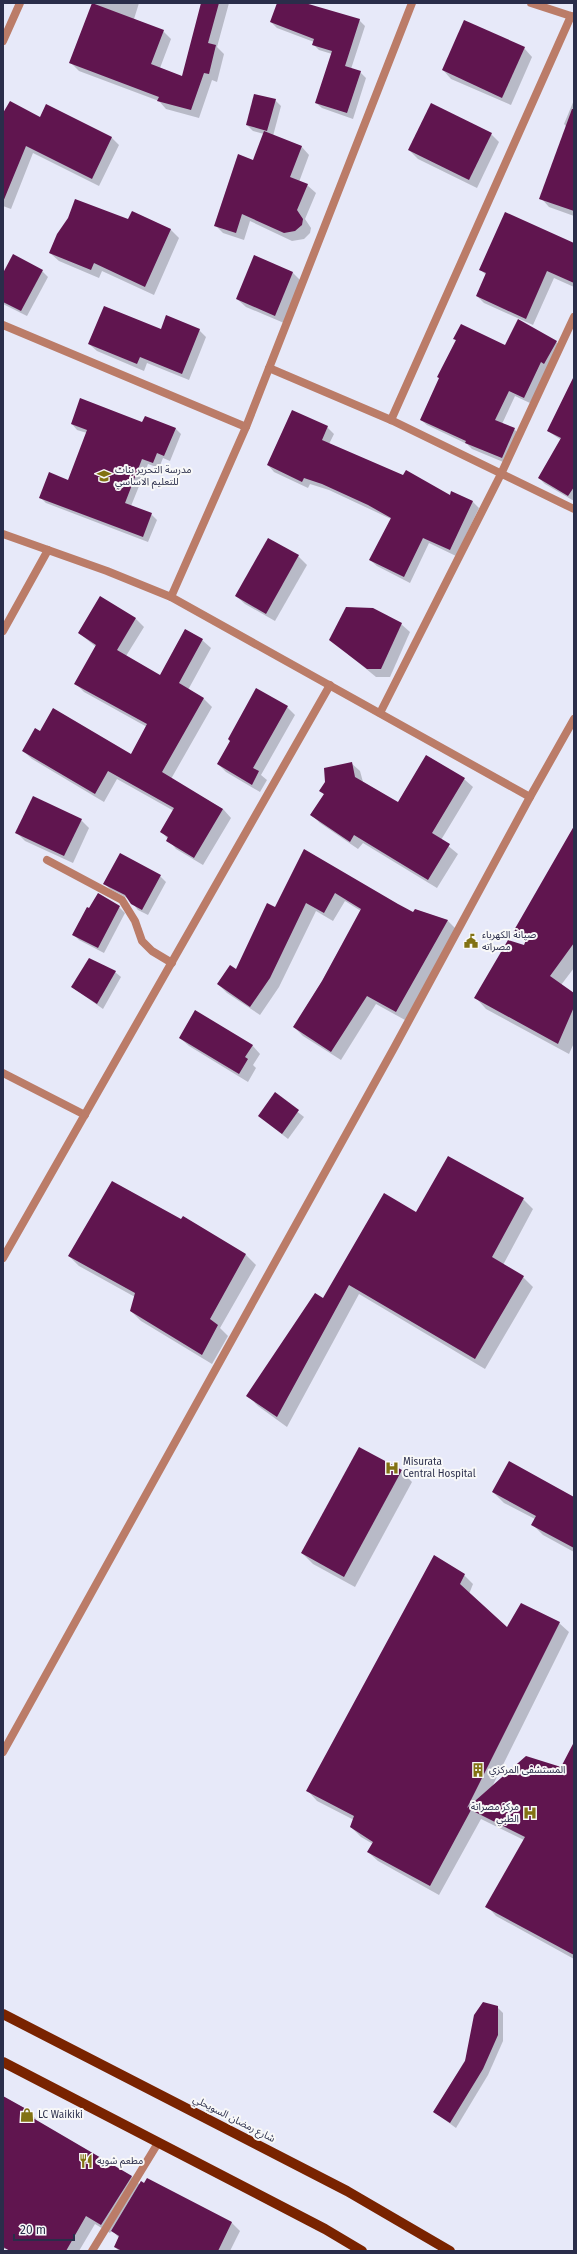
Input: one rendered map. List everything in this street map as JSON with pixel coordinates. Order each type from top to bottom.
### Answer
[{"type":"main road","name":"شارع رمضان السويحلي","points":[[3,2014],[347,2191],[450,2251]]},
{"type":"main road","points":[[3,2062],[325,2229],[362,2251]]},
{"type":"street","points":[[3,41],[20,3]]},
{"type":"street","points":[[171,597],[246,427],[412,3]]},
{"type":"street","points":[[391,420],[573,16],[531,3]]},
{"type":"street","points":[[380,713],[501,474],[574,317]]},
{"type":"street","points":[[3,325],[246,427]]},
{"type":"street","points":[[269,368],[391,420],[574,509]]},
{"type":"street","points":[[3,534],[171,597],[530,797]]},
{"type":"street","points":[[3,631],[48,550]]},
{"type":"street","points":[[3,1258],[330,685]]},
{"type":"street","points":[[3,1752],[394,1048],[574,719]]},
{"type":"street","points":[[47,860],[122,900],[135,921],[142,941],[152,951],[172,962]]},
{"type":"street","points":[[3,1073],[85,1115]]},
{"type":"street","points":[[92,2251],[158,2143]]},
{"type":"building","points":[[92,3],[164,30],[151,64],[182,76],[201,3],[219,3],[208,43],[216,45],[209,74],[204,73],[191,110],[157,101],[159,97],[69,63]]},
{"type":"building","points":[[277,3],[305,3],[360,19],[345,66],[361,71],[347,113],[315,103],[332,51],[312,45],[314,39],[270,22]]},
{"type":"building","points":[[464,20],[525,47],[502,98],[442,70]]},
{"type":"building","points":[[254,94],[276,99],[267,131],[246,125]]},
{"type":"building","points":[[10,101],[40,117],[46,104],[112,137],[92,179],[26,146],[3,202],[3,113]]},
{"type":"building","points":[[431,103],[492,133],[469,180],[408,150]]},
{"type":"building","points":[[572,109],[574,109],[574,211],[539,199]]},
{"type":"building","points":[[264,131],[302,146],[290,177],[308,184],[297,210],[303,219],[302,225],[295,231],[284,233],[242,214],[236,233],[214,226],[238,154],[253,160]]},
{"type":"building","points":[[75,199],[128,219],[132,211],[171,229],[145,287],[94,263],[91,270],[49,253],[57,234],[68,218]]},
{"type":"building","points":[[505,212],[574,243],[574,283],[547,271],[526,319],[476,296],[486,273],[479,270]]},
{"type":"building","points":[[13,254],[43,270],[21,311],[3,302],[3,273]]},
{"type":"building","points":[[254,255],[293,272],[275,316],[236,299]]},
{"type":"building","points":[[104,306],[161,329],[166,315],[200,329],[182,374],[140,357],[137,364],[88,344]]},
{"type":"building","points":[[518,319],[557,341],[544,364],[541,362],[524,398],[509,391],[495,420],[515,428],[502,458],[465,443],[466,441],[420,420],[439,378],[437,377],[456,340],[453,339],[461,324],[505,345]]},
{"type":"building","points":[[574,376],[574,487],[568,496],[538,478],[561,438],[547,431]]},
{"type":"building","points":[[80,398],[142,422],[145,416],[176,428],[164,456],[157,453],[153,463],[142,459],[125,503],[152,513],[143,537],[39,498],[49,472],[68,480],[87,430],[71,424]]},
{"type":"building","points":[[292,410],[328,426],[322,440],[403,475],[406,470],[450,495],[451,491],[473,501],[450,550],[423,538],[404,577],[369,560],[391,518],[368,505],[322,484],[304,478],[302,482],[267,465]]},
{"type":"building","points":[[268,538],[299,555],[266,614],[235,596]]},
{"type":"building","points":[[100,596],[136,618],[117,650],[160,675],[185,629],[203,639],[179,683],[204,698],[162,772],[223,809],[194,858],[166,841],[168,837],[160,832],[174,808],[108,771],[95,794],[22,751],[35,728],[40,731],[53,708],[131,754],[147,724],[74,684],[96,645],[78,633]]},
{"type":"building","points":[[346,607],[373,608],[402,623],[381,669],[367,669],[329,640]]},
{"type":"building","points":[[256,688],[288,706],[253,768],[259,771],[252,785],[217,764],[230,741],[228,739]]},
{"type":"building","points":[[426,755],[465,778],[432,833],[450,844],[428,880],[354,835],[350,842],[310,815],[324,794],[319,791],[325,782],[324,768],[352,762],[355,777],[398,802]]},
{"type":"building","points":[[33,796],[82,819],[64,856],[15,833]]},
{"type":"building","points":[[574,826],[574,943],[550,976],[574,993],[574,1007],[558,1044],[474,998],[508,940],[524,945],[526,940],[513,932]]},
{"type":"building","points":[[304,849],[413,912],[415,909],[448,920],[396,1012],[367,996],[331,1052],[293,1027],[322,981],[361,909],[335,893],[324,913],[306,903],[270,978],[250,1007],[217,984],[230,965],[236,969],[267,903],[275,907]]},
{"type":"building","points":[[120,853],[161,875],[142,910],[131,904],[125,895],[103,884]]},
{"type":"building","points":[[98,893],[120,906],[98,948],[72,935],[87,907],[89,908]]},
{"type":"building","points":[[89,958],[116,971],[97,1004],[71,987]]},
{"type":"building","points":[[195,1010],[253,1045],[245,1057],[248,1059],[239,1074],[179,1038]]},
{"type":"building","points":[[275,1092],[299,1110],[282,1134],[258,1116]]},
{"type":"building","points":[[448,1156],[524,1198],[492,1257],[524,1276],[475,1359],[349,1285],[277,1417],[246,1396],[315,1293],[323,1298],[384,1193],[416,1212]]},
{"type":"building","points":[[112,1181],[181,1219],[183,1216],[246,1254],[210,1319],[218,1325],[202,1355],[130,1311],[135,1293],[68,1256]]},
{"type":"building","points":[[359,1447],[402,1470],[344,1577],[301,1553]]},
{"type":"building","points":[[509,1461],[574,1497],[574,1548],[531,1525],[536,1516],[492,1492]]},
{"type":"building","points":[[434,1555],[465,1574],[460,1584],[507,1627],[521,1603],[560,1622],[467,1808],[526,1756],[561,1767],[574,1742],[574,1955],[485,1907],[525,1837],[471,1810],[430,1886],[367,1852],[373,1842],[350,1827],[354,1816],[306,1791]]},
{"type":"building","points":[[483,2002],[498,2006],[498,2035],[483,2069],[450,2123],[433,2112],[465,2061],[474,2015]]},
{"type":"building","points":[[3,2096],[28,2110],[26,2114],[132,2176],[101,2225],[86,2216],[66,2251],[10,2251],[3,2247]]},
{"type":"building","points":[[147,2178],[232,2222],[218,2251],[122,2251],[114,2247],[119,2236],[111,2231],[141,2181],[144,2183]]},
{"type":"place","name":"مدرسة التحرير بنات للتعليم الاساسي","points":[[104,476]]},
{"type":"place","name":"صيانة الكهرباء مصراته","points":[[471,941]]},
{"type":"place","name":"Misurata Central Hospital","points":[[392,1468]]},
{"type":"place","name":"المستشفى المركزي","points":[[478,1770]]},
{"type":"place","name":"مركز مصراتة الطبي","points":[[530,1813]]},
{"type":"place","name":"LC Waikiki","points":[[27,2115]]},
{"type":"place","name":"مطعم شويه","points":[[86,2161]]}]
